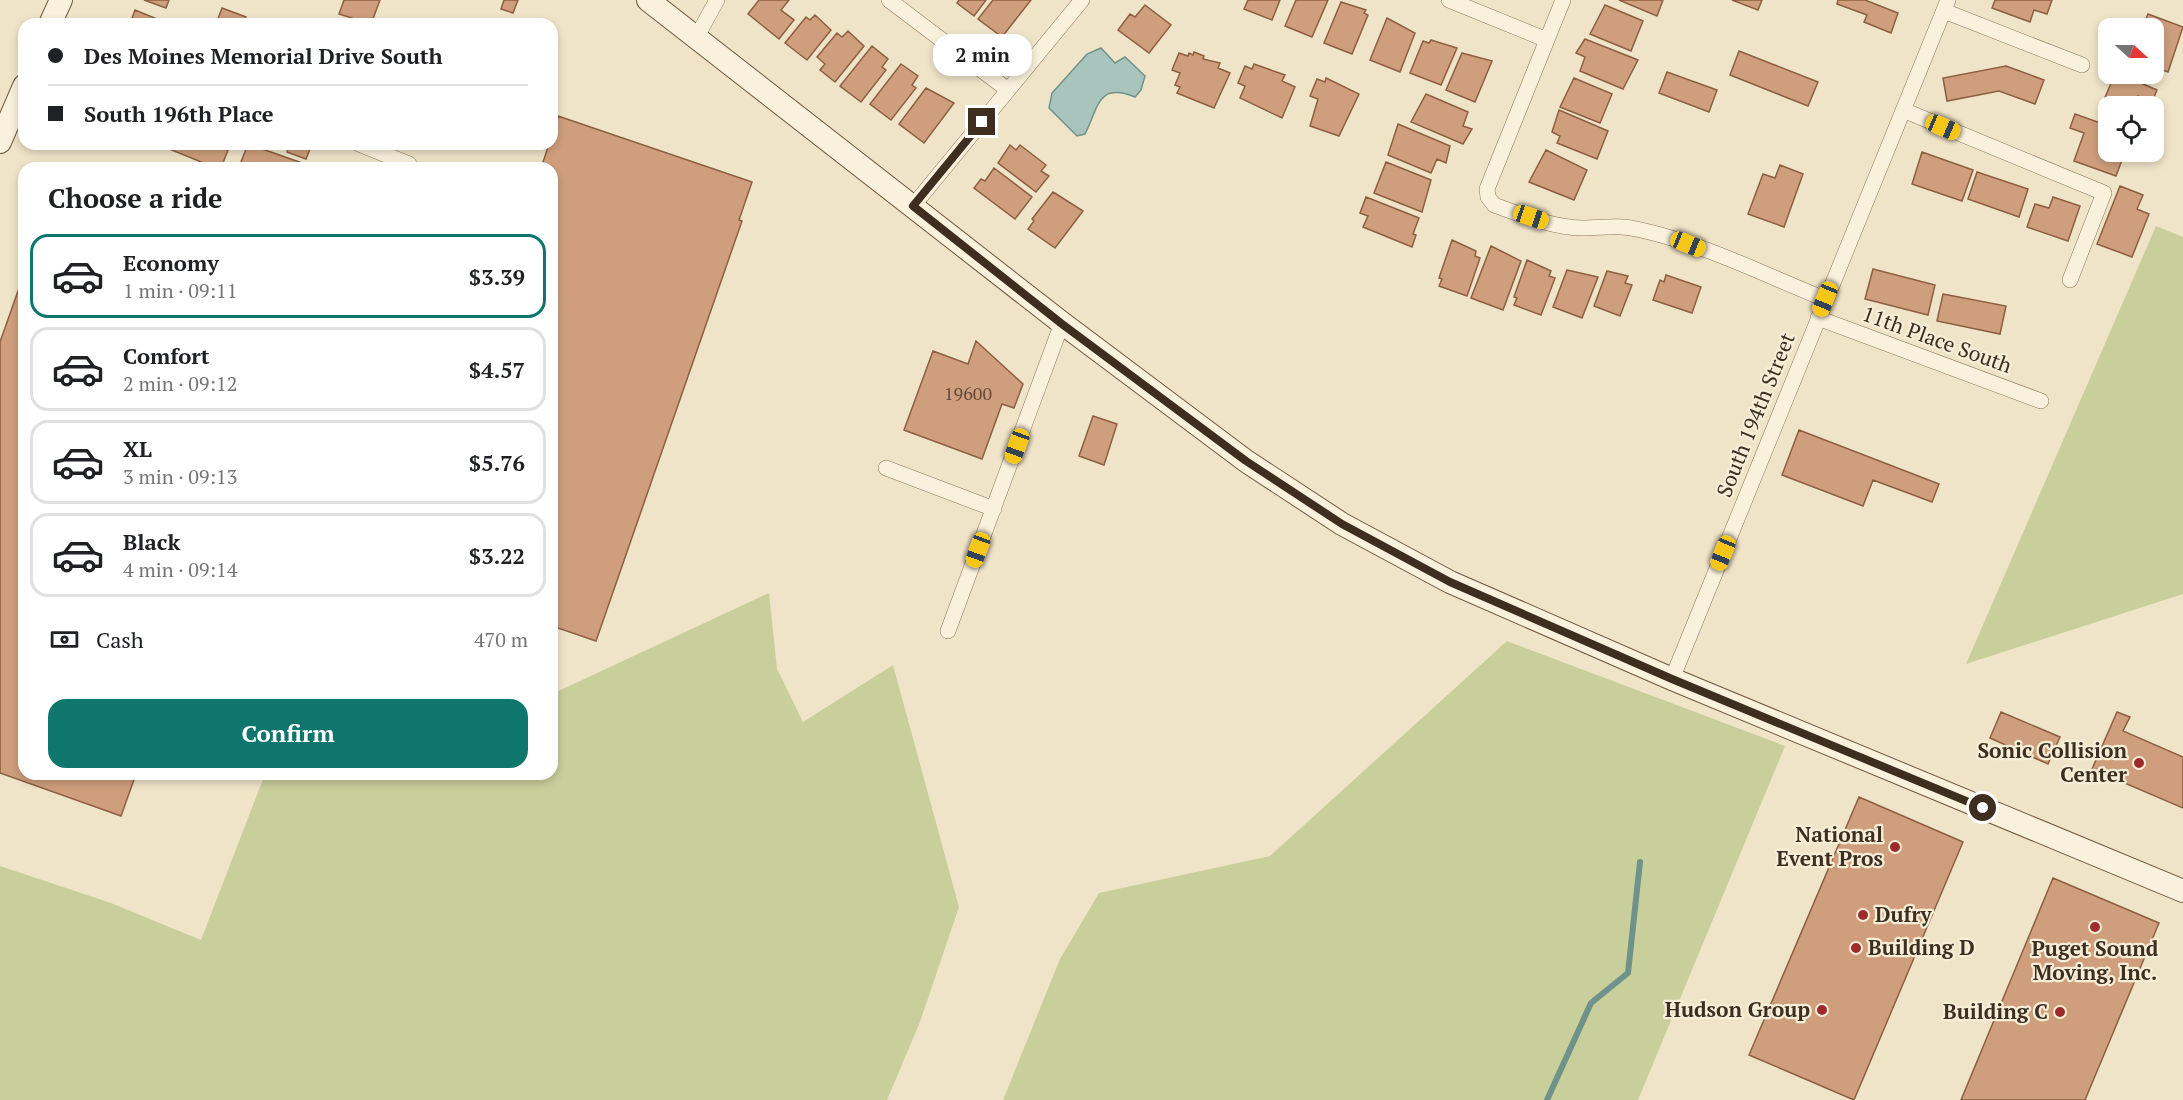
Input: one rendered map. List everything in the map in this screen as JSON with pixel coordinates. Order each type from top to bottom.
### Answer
[{"type":"main road","points":[[54,18],[61,0]]},
{"type":"main road","points":[[648,0],[1062,324],[1246,461],[1342,524],[1450,582],[1672,679],[2183,891]]},
{"type":"main road","points":[[1,137],[18,99]]},
{"type":"street","points":[[696,38],[717,0]]},
{"type":"street","points":[[889,0],[1008,90]]},
{"type":"street","points":[[913,206],[1082,0]]},
{"type":"street","points":[[1449,0],[1547,40]]},
{"type":"street","points":[[1563,0],[1487,189],[1488,197],[1494,205],[1550,224],[1583,228],[1613,225],[1688,244],[1825,299]]},
{"type":"street","points":[[1946,5],[2082,65]]},
{"type":"street","name":"South 194th Street","points":[[1672,679],[1946,5]]},
{"type":"street","points":[[1903,110],[2104,193],[2070,280]]},
{"type":"street","points":[[374,150],[404,162]]},
{"type":"street","name":"11th Place South","points":[[1818,318],[2041,401]]},
{"type":"street","points":[[948,631],[1062,324]]},
{"type":"street","points":[[886,468],[994,509]]},
{"type":"green space","points":[[2156,226],[2183,237],[2183,594],[1966,664]]},
{"type":"green space","points":[[769,593],[777,669],[803,722],[893,665],[959,907],[920,1022],[887,1100],[0,1100],[0,866],[111,903],[201,940],[263,780],[558,780],[558,691]]},
{"type":"green space","points":[[1507,641],[1785,746],[1638,1100],[1003,1100],[1060,959],[1099,893],[1270,856]]},
{"type":"water","points":[[1101,48],[1115,63],[1125,57],[1145,76],[1141,90],[1135,97],[1123,93],[1106,95],[1097,106],[1085,134],[1077,136],[1049,108],[1052,93],[1087,54]]},
{"type":"building","points":[[144,0],[169,0],[166,8]]},
{"type":"building","points":[[344,0],[380,0],[373,18],[352,18],[339,14]]},
{"type":"building","points":[[504,0],[518,0],[513,13],[501,9]]},
{"type":"building","points":[[759,0],[789,0],[781,10],[794,20],[779,39],[748,14]]},
{"type":"building","points":[[959,0],[986,0],[974,16],[957,3]]},
{"type":"building","points":[[993,0],[1031,0],[1002,37],[978,19]]},
{"type":"building","points":[[1248,0],[1280,0],[1272,20],[1244,9]]},
{"type":"building","points":[[1296,0],[1328,0],[1312,37],[1285,26]]},
{"type":"building","points":[[1619,0],[1663,0],[1657,16]]},
{"type":"building","points":[[1732,0],[1762,0],[1758,10]]},
{"type":"building","points":[[1838,0],[1865,0],[1898,13],[1891,33],[1864,22],[1867,15],[1837,4]]},
{"type":"building","points":[[1995,0],[2052,0],[2047,14],[2034,10],[2030,22],[1992,8]]},
{"type":"building","points":[[1341,2],[1366,10],[1364,13],[1368,15],[1352,54],[1324,43]]},
{"type":"building","points":[[1145,5],[1171,25],[1149,53],[1118,30],[1130,14],[1135,17]]},
{"type":"building","points":[[1605,5],[1643,21],[1631,51],[1590,34]]},
{"type":"building","points":[[222,8],[246,17],[246,18],[218,18]]},
{"type":"building","points":[[135,10],[154,18],[132,18]]},
{"type":"building","points":[[2148,14],[2159,18],[2146,18]]},
{"type":"building","points":[[815,15],[831,30],[807,60],[785,43],[806,17],[810,20]]},
{"type":"building","points":[[1387,18],[1415,33],[1400,72],[1370,60]]},
{"type":"building","points":[[2164,20],[2183,27],[2168,72],[2164,71]]},
{"type":"building","points":[[848,31],[864,46],[835,82],[820,70],[825,64],[817,57],[837,33],[842,37]]},
{"type":"building","points":[[1585,39],[1638,60],[1623,89],[1580,71],[1585,57],[1576,53]]},
{"type":"building","points":[[1431,40],[1457,48],[1441,85],[1410,73],[1423,41],[1429,43]]},
{"type":"building","points":[[872,46],[888,59],[882,67],[886,70],[861,102],[840,86]]},
{"type":"building","points":[[1739,51],[1818,82],[1808,106],[1730,75]]},
{"type":"building","points":[[1194,52],[1204,56],[1203,59],[1220,63],[1218,68],[1230,73],[1214,108],[1177,93],[1180,87],[1175,85],[1180,73],[1172,70],[1179,53],[1188,56],[1189,53],[1193,55]]},
{"type":"building","points":[[1462,53],[1492,61],[1475,102],[1446,90]]},
{"type":"building","points":[[901,64],[918,76],[912,85],[916,88],[891,120],[870,104]]},
{"type":"building","points":[[1254,64],[1285,75],[1282,81],[1295,87],[1282,118],[1240,98],[1245,86],[1238,83],[1245,66],[1252,69]]},
{"type":"building","points":[[2006,66],[2044,80],[2035,104],[1999,91],[1947,101],[1943,78]]},
{"type":"building","points":[[1667,72],[1717,90],[1709,112],[1659,93]]},
{"type":"building","points":[[1326,78],[1359,94],[1339,136],[1310,126],[1318,99],[1310,96],[1317,79],[1325,82]]},
{"type":"building","points":[[1574,78],[1612,94],[1600,123],[1560,107]]},
{"type":"building","points":[[2111,84],[2143,84],[2157,90],[2154,96],[2106,96]]},
{"type":"building","points":[[926,88],[954,103],[924,143],[899,124]]},
{"type":"building","points":[[1426,94],[1468,112],[1463,126],[1472,129],[1463,144],[1411,122]]},
{"type":"building","points":[[1559,110],[1608,131],[1597,159],[1557,143],[1560,136],[1552,132]]},
{"type":"building","points":[[2075,114],[2098,122],[2098,162],[2121,162],[2116,176],[2074,161],[2084,133],[2070,128]]},
{"type":"building","points":[[558,116],[752,182],[739,220],[742,221],[596,641],[558,628],[558,162],[543,162],[547,150],[558,150]]},
{"type":"building","points":[[1398,124],[1450,146],[1446,163],[1437,159],[1431,173],[1388,155]]},
{"type":"building","points":[[1010,145],[1016,150],[1020,145],[1046,165],[1041,171],[1049,176],[1036,192],[998,163]]},
{"type":"building","points":[[171,150],[228,150],[223,162],[201,162]]},
{"type":"building","points":[[246,150],[265,150],[299,162],[241,162]]},
{"type":"building","points":[[288,150],[310,150],[306,159],[287,152]]},
{"type":"building","points":[[1546,150],[1587,170],[1574,200],[1529,182]]},
{"type":"building","points":[[1922,152],[1973,170],[1962,201],[1912,184]]},
{"type":"building","points":[[1386,162],[1431,180],[1422,212],[1374,193]]},
{"type":"building","points":[[1780,165],[1803,174],[1784,227],[1748,214],[1763,174],[1775,178]]},
{"type":"building","points":[[994,168],[1032,197],[1015,219],[974,188],[981,179],[985,181]]},
{"type":"building","points":[[1977,172],[2028,189],[2019,217],[1968,199]]},
{"type":"building","points":[[2120,186],[2143,195],[2137,209],[2149,214],[2132,257],[2097,244]]},
{"type":"building","points":[[1053,192],[1083,211],[1055,248],[1028,229],[1034,221],[1032,219]]},
{"type":"building","points":[[1366,197],[1419,218],[1413,234],[1416,235],[1412,247],[1363,227],[1368,216],[1360,213]]},
{"type":"building","points":[[2053,197],[2080,206],[2068,241],[2027,227],[2035,204],[2049,208]]},
{"type":"building","points":[[1452,240],[1476,251],[1475,256],[1480,258],[1467,296],[1439,286],[1442,279],[1439,278]]},
{"type":"building","points":[[1491,246],[1521,261],[1503,310],[1471,298]]},
{"type":"building","points":[[1527,260],[1551,271],[1549,276],[1555,278],[1541,315],[1514,305],[1517,298],[1514,297]]},
{"type":"building","points":[[1873,269],[1935,285],[1928,315],[1865,299]]},
{"type":"building","points":[[1567,270],[1598,277],[1582,318],[1553,307]]},
{"type":"building","points":[[1607,271],[1628,276],[1625,283],[1632,285],[1620,316],[1594,306]]},
{"type":"building","points":[[1666,275],[1701,287],[1692,313],[1653,300],[1660,280],[1664,282]]},
{"type":"building","points":[[18,291],[18,779],[0,773],[0,342]]},
{"type":"building","points":[[1943,294],[2006,306],[2000,334],[1937,321]]},
{"type":"building","points":[[976,341],[1023,384],[1014,408],[1002,404],[982,459],[904,430],[933,351],[968,364]]},
{"type":"building","points":[[1093,416],[1117,424],[1104,465],[1079,456]]},
{"type":"building","points":[[1799,430],[1939,484],[1932,502],[1873,480],[1863,506],[1782,475]]},
{"type":"building","points":[[2001,712],[2060,737],[2048,764],[1990,738]]},
{"type":"building","name":"Sonic Collision Center","points":[[2117,712],[2130,717],[2123,731],[2183,757],[2183,808],[2092,769]]},
{"type":"building","points":[[20,780],[134,780],[121,816]]},
{"type":"building","name":"Building D","points":[[1859,797],[1963,842],[1854,1100],[1749,1055]]},
{"type":"building","name":"Building C","points":[[2053,878],[2159,923],[2085,1100],[1961,1100]]},
{"type":"waterway","points":[[1547,1100],[1591,1003],[1628,973],[1640,862]]},
{"type":"place","name":"Sonic Collision Center","points":[[2139,763]]},
{"type":"place","name":"National Event Pros","points":[[1895,847]]},
{"type":"place","name":"Dufry","points":[[1863,915]]},
{"type":"place","name":"Puget Sound Moving, Inc.","points":[[2095,927]]},
{"type":"place","name":"Building D","points":[[1856,948]]},
{"type":"place","name":"Hudson Group","points":[[1822,1010]]},
{"type":"place","name":"Building C","points":[[2060,1012]]},
{"type":"route","points":[[982,122],[913,206],[1062,324],[1246,461],[1342,524],[1450,582],[1672,679],[1983,808]]}]
